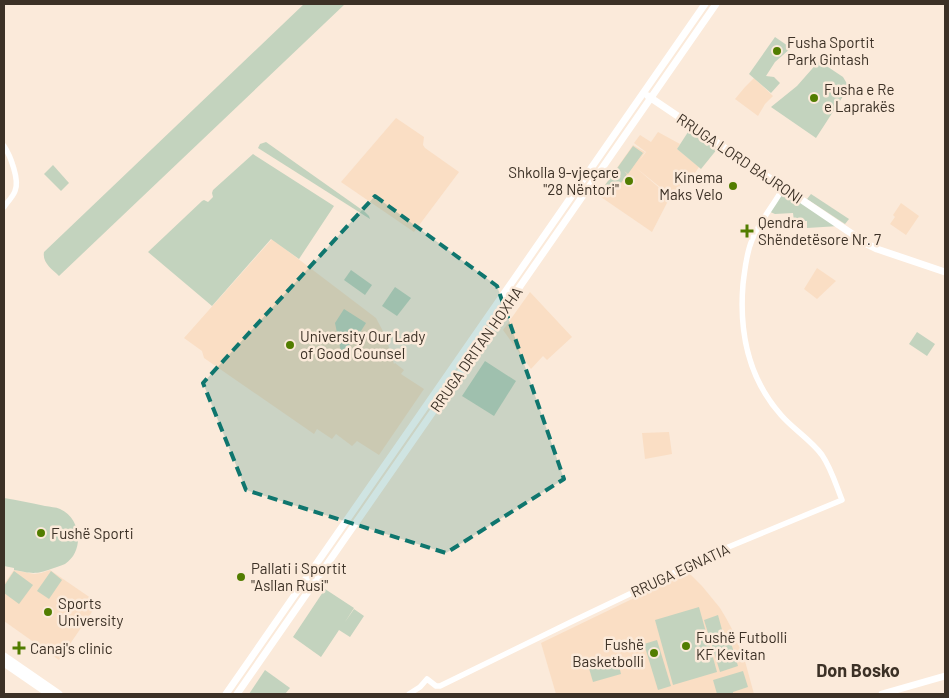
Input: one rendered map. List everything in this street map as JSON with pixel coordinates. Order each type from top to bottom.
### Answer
[{"type":"main road","name":"RRUGA DRITAN HOXHA","points":[[226,694],[705,4]]},
{"type":"main road","name":"RRUGA DRITAN HOXHA","points":[[237,694],[716,4]]},
{"type":"main road","name":"RRUGA LORD BAJRONI","points":[[643,93],[872,246],[945,272]]},
{"type":"main road","points":[[4,656],[59,694]]},
{"type":"main road","points":[[4,663],[49,694]]},
{"type":"main road","points":[[882,694],[945,676]]},
{"type":"street","points":[[4,146],[9,155],[15,176],[16,188],[4,207]]},
{"type":"street","name":"RRUGA EGNATIA","points":[[410,694],[427,679],[436,686],[440,686],[726,548],[842,500],[822,455],[782,416],[761,386],[752,368],[745,343],[742,308],[745,268],[751,242],[764,217],[784,188]]},
{"type":"highlighted area","points":[[375,196],[497,286],[564,479],[446,553],[246,490],[203,383]]},
{"type":"shaded area","points":[[754,78],[773,96],[765,104],[758,116],[735,99]]},
{"type":"shaded area","points":[[396,118],[424,137],[423,145],[425,148],[459,172],[414,232],[341,182]]},
{"type":"shaded area","points":[[658,132],[680,144],[677,149],[699,167],[671,196],[635,167],[670,197],[652,232],[598,195],[633,145],[645,152],[639,161],[646,152],[634,143],[640,135],[651,142]]},
{"type":"shaded area","points":[[901,203],[919,216],[906,235],[890,224],[895,217],[893,215]]},
{"type":"shaded area","name":"University Our Lady of Good Counsel","points":[[272,239],[376,318],[385,335],[394,364],[404,370],[401,374],[424,389],[379,455],[357,441],[352,446],[336,434],[332,439],[317,429],[314,434],[204,358],[202,351],[184,338]]},
{"type":"shaded area","points":[[817,268],[836,281],[817,299],[804,289]]},
{"type":"shaded area","points":[[530,292],[572,337],[547,360],[543,356],[531,369],[503,330]]},
{"type":"shaded area","points":[[669,432],[672,454],[645,459],[642,433]]},
{"type":"shaded area","name":"Sports University","points":[[14,570],[34,574],[50,570],[98,603],[59,660],[4,621],[4,584]]},
{"type":"shaded area","points":[[688,572],[702,586],[726,618],[745,661],[754,694],[556,694],[541,643]]},
{"type":"green space","points":[[304,4],[345,4],[59,276],[46,263],[44,252]]},
{"type":"green space","points":[[775,37],[791,48],[775,62],[766,76],[774,77],[780,83],[771,93],[749,74]]},
{"type":"green space","name":"Fusha e Re e Laprakës","points":[[819,61],[843,77],[849,87],[816,138],[771,107],[797,86]]},
{"type":"green space","points":[[690,129],[718,148],[701,169],[677,149]]},
{"type":"green space","points":[[266,142],[365,212],[370,219],[258,148],[260,144]]},
{"type":"green space","points":[[633,146],[643,153],[628,174],[624,171],[627,174],[613,195],[603,188]]},
{"type":"green space","points":[[253,154],[334,206],[299,259],[271,239],[212,306],[148,252],[202,201],[208,202],[213,197],[213,190]]},
{"type":"green space","points":[[53,165],[69,183],[61,191],[44,174]]},
{"type":"green space","points":[[783,188],[839,226],[807,228],[807,221],[794,221],[793,213],[775,214],[768,211]]},
{"type":"green space","points":[[811,194],[849,219],[845,224],[807,199]]},
{"type":"green space","points":[[351,270],[372,285],[365,295],[344,280]]},
{"type":"green space","points":[[395,287],[411,298],[397,316],[382,306]]},
{"type":"green space","points":[[344,309],[366,323],[356,339],[341,352],[335,323]]},
{"type":"green space","points":[[917,332],[935,344],[927,356],[909,344]]},
{"type":"green space","points":[[485,361],[516,381],[494,416],[462,396]]},
{"type":"green space","name":"Fushë Sporti","points":[[4,498],[57,508],[67,513],[76,527],[78,535],[76,551],[71,558],[63,565],[36,573],[14,570],[14,568],[4,566]]},
{"type":"green space","points":[[14,571],[33,585],[19,604],[4,593],[4,586]]},
{"type":"green space","name":"Fushë Sporti","points":[[51,571],[62,580],[49,599],[37,591]]},
{"type":"green space","points":[[325,589],[354,608],[345,622],[354,609],[364,616],[350,637],[339,630],[321,657],[293,637]]},
{"type":"green space","name":"Fushë Futbolli KF Kevitan","points":[[699,607],[717,672],[673,685],[655,620]]},
{"type":"green space","points":[[718,615],[724,637],[729,636],[738,666],[720,672],[704,620]]},
{"type":"green space","points":[[657,640],[671,686],[658,690],[644,644]]},
{"type":"green space","points":[[617,657],[621,674],[593,682],[588,665]]},
{"type":"green space","points":[[265,670],[290,688],[285,694],[249,694]]},
{"type":"green space","points":[[743,671],[748,687],[733,693],[717,694],[713,680]]},
{"type":"place","name":"Fusha Sportit Park Gintash","points":[[777,51]]},
{"type":"place","name":"Fusha e Re e Laprakës","points":[[814,98]]},
{"type":"place","name":"Shkolla 9-vjeçare \"28 Nëntori\"","points":[[629,181]]},
{"type":"place","name":"Kinema Maks Velo","points":[[733,186]]},
{"type":"place","name":"Qendra Shëndetësore Nr. 7","points":[[747,231]]},
{"type":"place","name":"University Our Lady of Good Counsel","points":[[290,345]]},
{"type":"place","name":"Fushë Sporti","points":[[41,533]]},
{"type":"place","name":"Pallati i Sportit \"Asllan Rusi\"","points":[[241,577]]},
{"type":"place","name":"Sports University","points":[[48,612]]},
{"type":"place","name":"Fushë Futbolli KF Kevitan","points":[[686,646]]},
{"type":"place","name":"Canaj's clinic","points":[[19,648]]},
{"type":"place","name":"Fushë Basketbolli","points":[[654,653]]},
{"type":"district","name":"Don Bosko","points":[[858,670]]}]
